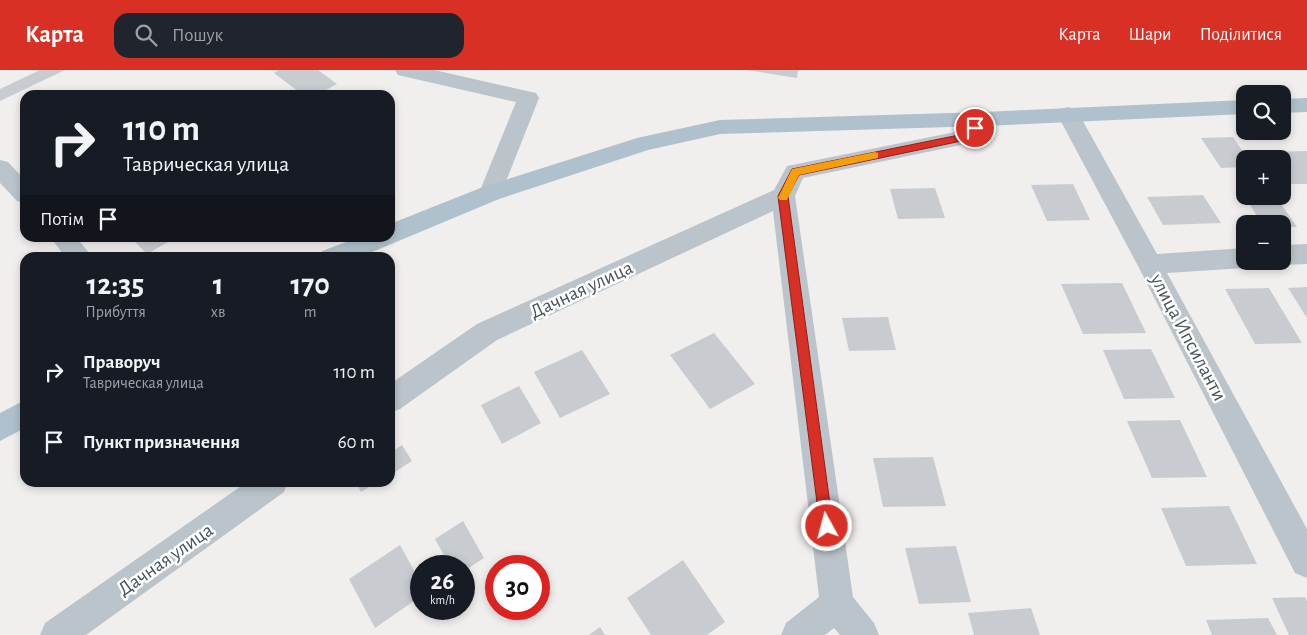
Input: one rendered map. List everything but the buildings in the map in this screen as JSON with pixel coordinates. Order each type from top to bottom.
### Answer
[{"type":"main road","points":[[1291,106],[1307,105]]},
{"type":"main road","points":[[395,232],[491,193],[645,143],[720,127],[983,119],[1236,107]]},
{"type":"main road","points":[[346,252],[371,242]]},
{"type":"main road","points":[[0,428],[20,417]]},
{"type":"street","points":[[405,70],[528,98],[491,193]]},
{"type":"street","name":"улица Ипсиланти","points":[[1068,114],[1150,264],[1307,562]]},
{"type":"street","points":[[862,635],[837,604],[783,196],[795,172],[967,137],[983,119]]},
{"type":"street","points":[[0,168],[20,190]]},
{"type":"street","name":"Дачная улица","points":[[395,396],[487,332],[783,196]]},
{"type":"street","points":[[67,242],[76,252]]},
{"type":"street","points":[[1291,255],[1307,254]]},
{"type":"street","points":[[1150,264],[1236,259]]},
{"type":"street","name":"Дачная улица","points":[[57,635],[266,487]]},
{"type":"street","points":[[798,635],[837,604]]},
{"type":"slow traffic","points":[[783,198],[795,172],[875,156]]},
{"type":"route","points":[[827,526],[783,196],[795,172],[967,137],[975,128]]}]
